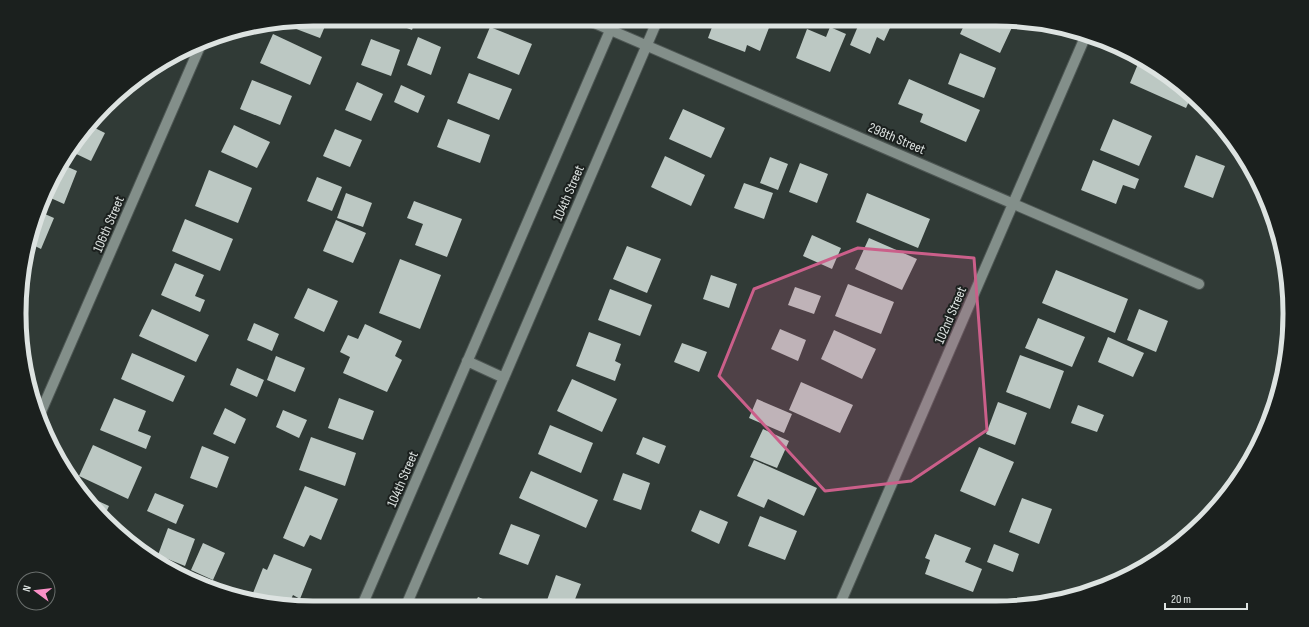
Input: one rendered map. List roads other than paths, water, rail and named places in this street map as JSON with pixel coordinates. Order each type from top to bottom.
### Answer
[{"type":"street","name":"298th Street","points":[[601,26],[1199,284]]},
{"type":"street","name":"104th Street","points":[[365,601],[612,26]]},
{"type":"street","name":"104th Street","points":[[408,601],[655,26]]},
{"type":"street","name":"102nd Street","points":[[841,601],[1084,40]]},
{"type":"street","name":"106th Street","points":[[42,409],[198,50]]},
{"type":"street","points":[[467,362],[504,378]]}]
